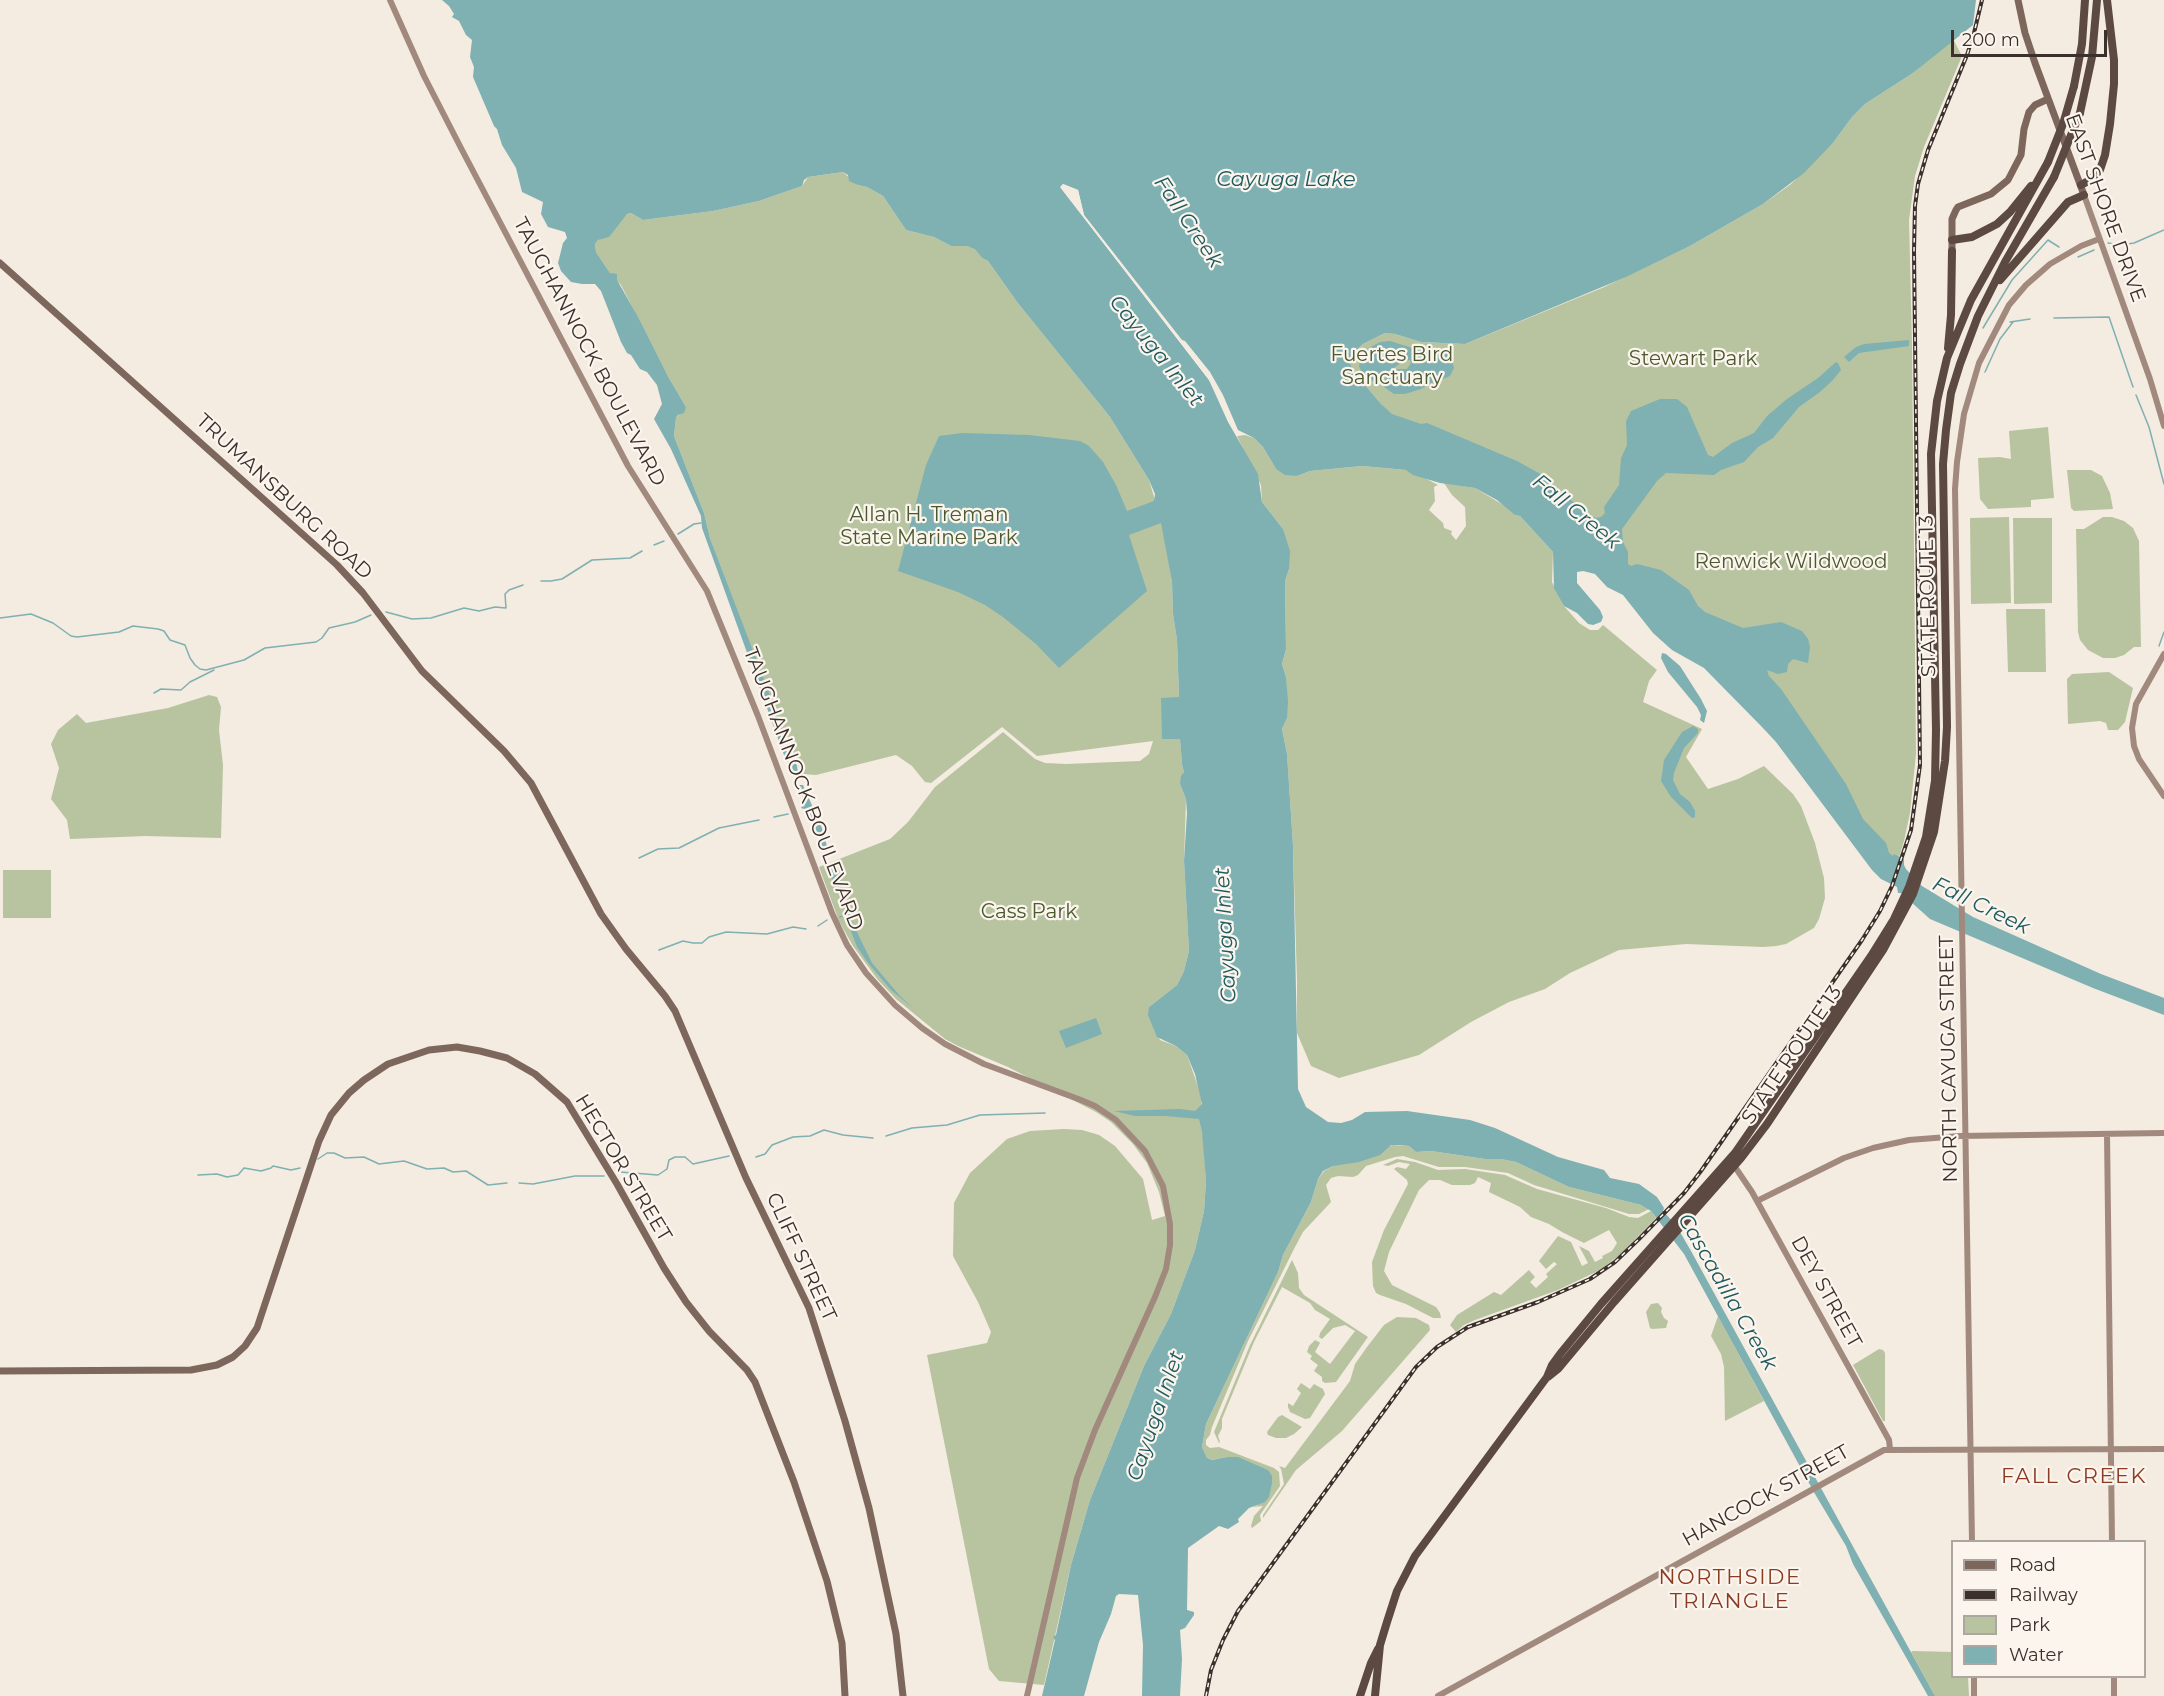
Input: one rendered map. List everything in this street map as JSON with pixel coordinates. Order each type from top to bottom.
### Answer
[{"type":"highway","name":"STATE ROUTE 13","points":[[1923,858],[1932,809],[1936,758],[1932,438],[1937,401],[1947,358],[1971,300],[2048,162],[2063,124],[2074,86],[2082,44],[2085,0]]},
{"type":"highway","name":"STATE ROUTE 13","points":[[1731,1162],[1776,1112],[1866,976],[1900,914],[1938,815],[1946,738],[1943,489],[1946,430],[1957,371],[1989,292],[2054,177],[2080,113],[2092,57],[2097,0]]},
{"type":"highway","points":[[2081,185],[2100,170],[2110,124],[2114,60],[2107,0]]},
{"type":"highway","points":[[1952,240],[1972,237],[1997,224],[2015,207],[2042,173]]},
{"type":"highway","points":[[1989,292],[2068,202],[2084,195]]},
{"type":"highway","points":[[1947,358],[1951,315],[1952,251]]},
{"type":"highway","name":"STATE ROUTE 13","points":[[1731,1162],[1799,1059],[1900,914]]},
{"type":"highway","points":[[1360,1696],[1371,1663],[1380,1645],[1397,1591],[1415,1556],[1547,1377],[1558,1369],[1731,1162]]},
{"type":"highway","points":[[1375,1696],[1380,1645]]},
{"type":"main road","name":"EAST SHORE DRIVE","points":[[2018,0],[2025,33],[2084,195]]},
{"type":"main road","points":[[1952,251],[1953,214],[1958,207],[1991,194],[2008,180],[2021,155],[2025,122],[2029,112],[2035,105],[2048,99]]},
{"type":"main road","name":"TRUMANSBURG ROAD","points":[[0,263],[226,463],[354,582],[422,671],[520,767],[542,800],[576,868]]},
{"type":"main road","name":"CLIFF STREET","points":[[576,868],[614,934],[675,1011],[746,1178],[809,1308],[842,1411],[872,1518],[896,1634],[903,1696]]},
{"type":"main road","name":"HECTOR STREET","points":[[0,1371],[191,1370],[217,1365],[238,1353],[252,1338],[263,1315],[321,1135],[331,1115],[349,1093],[388,1064],[429,1050],[456,1047],[495,1054],[517,1063],[544,1081],[567,1102],[686,1302],[755,1382],[794,1482],[827,1581],[842,1643],[845,1696]]},
{"type":"street","name":"TAUGHANNOCK BOULEVARD","points":[[390,0],[424,76],[628,466],[707,591],[770,747],[832,914],[847,945],[866,973],[895,1005],[945,1044],[984,1064],[1095,1106],[1116,1120],[1145,1151],[1162,1186],[1170,1224],[1170,1245],[1166,1269],[1095,1430],[1077,1478],[1027,1696]]},
{"type":"street","name":"EAST SHORE DRIVE","points":[[2084,195],[2150,379],[2164,426]]},
{"type":"street","name":"NORTH CAYUGA STREET","points":[[1972,1540],[1955,489],[1958,448],[1964,414],[1979,363],[2009,305],[2026,285],[2050,264],[2080,246],[2099,239]]},
{"type":"street","points":[[2164,654],[2141,692],[2134,711],[2132,734],[2143,765],[2164,796]]},
{"type":"street","points":[[1757,1201],[1827,1165],[1873,1148],[1927,1138],[2164,1133]]},
{"type":"street","points":[[2107,1134],[2112,1540]]},
{"type":"street","name":"DEY STREET","points":[[1731,1162],[1757,1201],[1890,1446]]},
{"type":"street","points":[[1890,1446],[1971,1449],[2164,1449]]},
{"type":"street","name":"HANCOCK STREET","points":[[1438,1696],[1890,1446]]},
{"type":"street","points":[[1974,1678],[1974,1696]]},
{"type":"street","points":[[2114,1678],[2114,1696]]},
{"type":"green space","points":[[1953,39],[1962,56],[1924,147],[1915,176],[1909,220],[1916,754],[1910,813],[1894,874],[1833,795],[1578,534],[1373,437],[1382,405],[1354,372],[1350,363],[1353,353],[1363,344],[1385,333],[1421,342],[1465,344],[1602,288],[1690,246],[1763,204],[1791,184],[1833,143],[1852,117],[1865,104],[1913,73]]},
{"type":"green space","points":[[843,172],[858,185],[883,196],[906,230],[934,237],[951,246],[975,248],[982,258],[988,261],[1017,302],[1110,417],[1149,480],[1163,527],[1172,582],[1179,698],[1163,739],[1180,738],[1184,771],[1180,784],[1186,799],[1184,861],[1189,951],[1184,971],[1177,985],[1149,1007],[1160,1040],[1176,1046],[1187,1055],[1201,1095],[1206,1181],[1204,1211],[1195,1250],[1171,1314],[1144,1366],[1090,1500],[1071,1565],[1044,1685],[999,1681],[989,1669],[927,1355],[987,1343],[991,1332],[953,1256],[954,1203],[970,1173],[1007,1139],[1030,1131],[1064,1129],[1082,1130],[1099,1135],[1115,1146],[1143,1179],[1152,1220],[1165,1216],[1159,1192],[1147,1163],[1133,1144],[1111,1122],[1008,1067],[945,1039],[896,999],[878,980],[853,946],[839,921],[819,867],[890,839],[908,822],[935,787],[1003,732],[1035,759],[1045,763],[1140,761],[1149,754],[1153,741],[1037,756],[1002,727],[931,783],[925,782],[912,766],[896,755],[816,775],[802,774],[771,700],[674,436],[676,418],[686,407],[621,285],[596,252],[595,244],[598,240],[627,214],[631,213],[643,220],[713,211],[759,201],[802,186],[808,177]]},
{"type":"green space","points":[[2048,427],[2054,498],[2031,500],[2031,507],[1988,509],[1980,499],[1978,458],[2011,459],[2009,431]]},
{"type":"green space","points":[[1245,435],[1254,438],[1263,447],[1276,469],[1297,476],[1310,471],[1362,466],[1406,470],[1421,476],[1438,485],[1434,487],[1435,501],[1429,510],[1443,523],[1444,528],[1452,531],[1451,534],[1456,540],[1466,526],[1465,507],[1452,495],[1444,483],[1475,488],[1520,516],[1553,552],[1552,582],[1564,606],[1579,623],[1590,630],[1598,630],[1603,625],[1657,670],[1649,681],[1643,702],[1702,729],[1686,757],[1708,789],[1738,779],[1764,766],[1793,794],[1801,806],[1815,843],[1824,878],[1825,898],[1814,928],[1786,944],[1776,946],[1686,944],[1619,950],[1570,973],[1545,989],[1509,1002],[1471,1022],[1419,1055],[1339,1078],[1311,1066],[1297,1033],[1293,845],[1287,754],[1282,729],[1287,718],[1286,677],[1282,664],[1286,649],[1285,581],[1289,569],[1283,529],[1262,502],[1261,485],[1237,436]]},
{"type":"green space","points":[[2067,470],[2091,470],[2102,476],[2110,493],[2113,509],[2074,511],[2071,508]]},
{"type":"green space","points":[[2009,517],[2011,603],[1971,604],[1970,518]]},
{"type":"green space","points":[[2103,517],[2124,521],[2133,528],[2139,541],[2141,647],[2134,647],[2124,655],[2115,658],[2103,658],[2088,650],[2080,640],[2078,632],[2076,529],[2084,529]]},
{"type":"green space","points":[[2013,518],[2052,518],[2052,603],[2014,604]]},
{"type":"green space","points":[[2006,609],[2045,609],[2046,672],[2008,672]]},
{"type":"green space","points":[[2109,672],[2133,688],[2125,722],[2118,730],[2108,730],[2106,723],[2100,721],[2068,724],[2067,679],[2072,674]]},
{"type":"green space","points":[[209,695],[217,697],[221,707],[219,730],[223,765],[221,838],[145,836],[70,839],[67,820],[51,799],[59,768],[51,744],[58,730],[77,714],[86,723],[168,708]]},
{"type":"green space","points":[[3,870],[51,870],[51,918],[3,918]]},
{"type":"green space","points":[[1392,1145],[1409,1146],[1416,1152],[1431,1151],[1516,1162],[1569,1187],[1649,1209],[1639,1214],[1629,1214],[1534,1185],[1508,1173],[1465,1167],[1439,1167],[1403,1156],[1366,1166],[1353,1177],[1331,1178],[1326,1185],[1331,1202],[1303,1232],[1295,1247],[1248,1341],[1206,1440],[1206,1445],[1210,1448],[1219,1447],[1279,1472],[1280,1486],[1260,1515],[1261,1521],[1252,1528],[1254,1516],[1263,1506],[1252,1507],[1258,1505],[1227,1457],[1212,1460],[1207,1458],[1202,1447],[1206,1424],[1278,1272],[1283,1255],[1311,1202],[1318,1179],[1324,1171],[1333,1166]]},
{"type":"green space","points":[[1397,1159],[1438,1170],[1465,1169],[1505,1175],[1537,1189],[1606,1208],[1629,1217],[1638,1218],[1651,1211],[1656,1218],[1621,1254],[1600,1270],[1558,1290],[1475,1320],[1456,1332],[1450,1325],[1457,1315],[1494,1292],[1501,1295],[1529,1270],[1535,1277],[1530,1282],[1536,1288],[1548,1277],[1546,1274],[1557,1264],[1554,1262],[1546,1269],[1539,1261],[1558,1236],[1571,1242],[1582,1266],[1588,1263],[1579,1246],[1589,1251],[1595,1262],[1612,1251],[1617,1243],[1609,1230],[1584,1243],[1531,1217],[1520,1207],[1489,1192],[1491,1183],[1478,1177],[1475,1183],[1470,1185],[1452,1185],[1440,1180],[1429,1180],[1419,1190],[1389,1252],[1384,1271],[1392,1285],[1436,1307],[1441,1318],[1433,1318],[1406,1304],[1376,1293],[1373,1286],[1372,1262],[1384,1230],[1408,1184],[1407,1180],[1394,1169],[1397,1167],[1406,1169],[1410,1164],[1399,1162],[1388,1166],[1383,1165]]},
{"type":"green space","points":[[1292,1260],[1298,1273],[1299,1288],[1304,1295],[1368,1337],[1336,1382],[1325,1383],[1322,1377],[1314,1371],[1318,1365],[1310,1359],[1312,1356],[1307,1352],[1309,1346],[1315,1340],[1319,1342],[1315,1352],[1330,1364],[1355,1331],[1345,1325],[1333,1328],[1322,1339],[1319,1337],[1320,1333],[1330,1319],[1315,1310],[1310,1303],[1282,1287],[1254,1342],[1222,1419],[1222,1428],[1218,1436],[1219,1443],[1214,1432],[1250,1345]]},
{"type":"green space","points":[[1658,1303],[1662,1308],[1664,1318],[1668,1321],[1666,1328],[1652,1329],[1646,1312],[1651,1304]]},
{"type":"green space","points":[[1718,1316],[1764,1401],[1725,1421],[1724,1367],[1721,1354],[1711,1336]]},
{"type":"green space","points":[[1397,1317],[1416,1318],[1429,1325],[1430,1330],[1342,1431],[1296,1470],[1263,1518],[1284,1484],[1279,1466],[1285,1468],[1350,1381],[1355,1364],[1367,1347],[1384,1325]]},
{"type":"green space","points":[[1879,1349],[1885,1353],[1885,1421],[1853,1365]]},
{"type":"green space","points":[[1301,1383],[1310,1389],[1314,1384],[1323,1389],[1325,1394],[1310,1418],[1305,1419],[1290,1412],[1288,1407],[1288,1403],[1293,1406],[1301,1393],[1297,1389]]},
{"type":"green space","points":[[1282,1415],[1302,1427],[1286,1438],[1268,1435],[1267,1432]]},
{"type":"green space","points":[[1911,1652],[1951,1652],[1951,1678],[1968,1678],[1969,1696],[1935,1696]]},
{"type":"water","name":"Cayuga Lake","points":[[442,0],[1976,0],[1973,25],[1913,73],[1865,104],[1852,117],[1833,143],[1804,173],[1763,204],[1690,246],[1626,277],[1465,344],[1421,342],[1385,333],[1363,344],[1353,353],[1350,363],[1354,372],[1392,414],[1421,424],[1427,423],[1517,461],[1544,476],[1581,509],[1596,518],[1605,513],[1604,507],[1619,485],[1621,458],[1627,445],[1626,421],[1631,411],[1660,399],[1677,399],[1687,407],[1708,455],[1713,457],[1732,443],[1754,433],[1767,416],[1787,399],[1818,378],[1836,362],[1838,363],[1841,370],[1832,381],[1799,407],[1773,438],[1758,447],[1744,462],[1721,470],[1714,475],[1666,473],[1657,481],[1622,529],[1623,542],[1628,552],[1628,564],[1661,570],[1689,590],[1698,606],[1705,612],[1743,628],[1781,622],[1802,631],[1810,647],[1808,663],[1793,659],[1788,664],[1787,672],[1778,674],[1767,670],[1769,676],[1781,689],[1846,784],[1863,819],[1886,843],[1889,853],[1904,859],[1906,869],[1922,886],[1973,917],[2101,974],[2164,998],[2164,1015],[2093,988],[1930,919],[1901,893],[1898,893],[1897,887],[1881,879],[1872,870],[1776,742],[1762,727],[1704,668],[1672,650],[1653,633],[1623,595],[1607,587],[1595,574],[1577,572],[1577,583],[1600,610],[1603,617],[1601,622],[1588,624],[1577,613],[1564,606],[1554,588],[1553,552],[1520,516],[1515,515],[1497,500],[1475,488],[1440,483],[1413,475],[1406,470],[1362,466],[1310,471],[1297,476],[1285,475],[1276,469],[1263,447],[1254,438],[1238,430],[1210,372],[1182,340],[1084,215],[1078,190],[1063,184],[1060,187],[1209,380],[1228,422],[1258,474],[1262,502],[1283,529],[1290,551],[1289,569],[1285,581],[1286,649],[1282,664],[1286,677],[1288,701],[1287,718],[1282,729],[1287,754],[1293,845],[1298,1089],[1306,1107],[1328,1122],[1341,1123],[1352,1120],[1365,1112],[1407,1111],[1470,1120],[1495,1128],[1558,1157],[1604,1170],[1610,1178],[1639,1184],[1657,1197],[1664,1208],[1663,1211],[1676,1225],[1691,1251],[1935,1696],[1928,1696],[1853,1564],[1846,1546],[1815,1494],[1684,1254],[1651,1211],[1641,1205],[1569,1187],[1516,1162],[1431,1151],[1416,1152],[1409,1146],[1391,1145],[1380,1155],[1359,1162],[1333,1166],[1323,1171],[1311,1202],[1283,1255],[1278,1272],[1206,1424],[1202,1447],[1207,1458],[1212,1460],[1238,1457],[1268,1470],[1272,1476],[1272,1483],[1269,1497],[1265,1502],[1249,1508],[1238,1519],[1239,1522],[1228,1529],[1219,1526],[1188,1548],[1187,1610],[1194,1612],[1194,1615],[1185,1628],[1180,1630],[1182,1659],[1180,1696],[1142,1696],[1143,1645],[1138,1595],[1119,1594],[1116,1596],[1099,1642],[1084,1696],[1042,1696],[1055,1640],[1053,1637],[1056,1635],[1071,1565],[1090,1500],[1144,1366],[1171,1314],[1195,1250],[1204,1211],[1206,1181],[1199,1119],[1135,1116],[1114,1111],[1180,1109],[1195,1111],[1202,1104],[1195,1074],[1187,1055],[1176,1046],[1157,1037],[1148,1015],[1149,1007],[1177,985],[1184,971],[1189,951],[1184,861],[1187,813],[1186,799],[1180,784],[1184,772],[1180,739],[1162,739],[1161,698],[1179,697],[1172,582],[1161,523],[1129,535],[1147,591],[1059,668],[1036,644],[985,605],[958,592],[898,571],[926,465],[939,436],[962,433],[1029,435],[1080,441],[1089,446],[1103,462],[1127,511],[1154,501],[1155,494],[1149,480],[1110,417],[1017,302],[988,261],[982,258],[975,249],[967,246],[951,246],[934,237],[906,230],[883,196],[849,181],[848,175],[843,172],[808,177],[802,186],[759,201],[713,211],[643,220],[631,213],[627,214],[609,237],[598,240],[595,244],[596,252],[610,273],[617,274],[617,280],[686,407],[684,413],[676,418],[674,436],[704,513],[710,538],[797,766],[798,773],[794,775],[784,755],[702,528],[701,516],[671,449],[654,419],[662,404],[657,385],[627,353],[601,291],[595,284],[571,282],[561,271],[558,263],[563,243],[567,238],[565,232],[548,227],[541,214],[543,202],[522,192],[516,168],[502,145],[473,77],[474,67],[470,57],[472,40],[466,35],[459,21],[452,17],[454,14]]},
{"type":"water","points":[[1909,340],[1909,346],[1859,353],[1849,362],[1844,357],[1856,347],[1864,344]]},
{"type":"water","name":"Fuertes Bird Sanctuary","points":[[1390,341],[1422,351],[1450,354],[1454,368],[1450,376],[1439,380],[1437,376],[1435,381],[1421,389],[1405,394],[1394,394],[1384,387],[1384,380],[1397,369],[1407,369],[1411,363],[1410,360],[1403,361],[1375,383],[1361,371],[1359,366],[1361,356],[1365,350],[1380,342]]},
{"type":"water","points":[[1662,653],[1680,666],[1701,699],[1707,711],[1704,723],[1700,720],[1701,715],[1697,707],[1668,672],[1661,658]]},
{"type":"water","points":[[1693,726],[1698,729],[1698,733],[1684,748],[1673,780],[1680,794],[1690,802],[1695,811],[1695,817],[1692,818],[1671,797],[1661,781],[1664,760],[1682,732]]},
{"type":"water","points":[[803,785],[822,828],[828,850],[826,853],[823,852],[808,810],[801,808],[805,802],[798,787]]},
{"type":"water","points":[[831,868],[837,868],[853,924],[872,963],[914,1009],[891,990],[857,947],[846,911],[829,872]]},
{"type":"water","points":[[1096,1018],[1102,1034],[1066,1048],[1059,1031]]},
{"type":"pier","points":[[1063,184],[1078,190],[1084,215],[1211,379],[1238,436],[1209,380],[1061,188]]},
{"type":"waterway","points":[[2108,243],[2121,245],[2134,243],[2164,230]]},
{"type":"waterway","points":[[1983,328],[2012,280],[2048,240],[2059,247]]},
{"type":"waterway","points":[[2078,257],[2094,250]]},
{"type":"waterway","points":[[2054,318],[2109,317],[2133,387]]},
{"type":"waterway","points":[[2010,322],[2030,319]]},
{"type":"waterway","points":[[1985,372],[2000,339],[2013,322]]},
{"type":"waterway","points":[[2136,395],[2149,427],[2164,484]]},
{"type":"waterway","points":[[678,534],[694,524],[701,523]]},
{"type":"waterway","points":[[654,545],[664,541]]},
{"type":"waterway","points":[[541,581],[562,579],[592,560],[630,558],[642,551]]},
{"type":"waterway","points":[[386,612],[412,619],[431,618],[464,608],[479,611],[495,607],[506,608],[505,594],[523,585]]},
{"type":"waterway","points":[[0,618],[31,614],[77,637],[119,632],[133,626],[158,629],[164,631],[170,640],[185,645],[195,665],[206,670],[244,660],[265,648],[316,642],[329,628],[355,622],[371,615]]},
{"type":"waterway","points":[[2159,646],[2164,632]]},
{"type":"waterway","points":[[154,693],[161,689],[181,690],[190,682],[214,670]]},
{"type":"waterway","points":[[774,817],[788,814]]},
{"type":"waterway","points":[[639,858],[658,849],[679,848],[719,828],[759,820]]},
{"type":"waterway","points":[[840,917],[848,914]]},
{"type":"waterway","points":[[818,926],[827,920]]},
{"type":"waterway","points":[[659,950],[683,941],[702,943],[709,937],[726,932],[767,934],[793,927],[806,929]]},
{"type":"waterway","points":[[886,1136],[912,1128],[947,1125],[980,1115],[1045,1113]]},
{"type":"waterway","points":[[756,1157],[765,1154],[772,1145],[793,1137],[810,1136],[824,1130],[843,1135],[873,1138]]},
{"type":"waterway","points":[[318,1159],[327,1153],[334,1153],[345,1158],[364,1157],[379,1164],[404,1161],[427,1169],[444,1168],[453,1172],[466,1171],[488,1185],[507,1183]]},
{"type":"waterway","points":[[620,1172],[658,1175],[667,1169],[669,1160],[675,1157],[685,1157],[693,1164],[729,1156]]},
{"type":"waterway","points":[[198,1175],[217,1174],[227,1177],[238,1175],[244,1168],[261,1171],[273,1166],[291,1170],[300,1168]]},
{"type":"waterway","points":[[519,1183],[533,1184],[575,1176],[604,1176]]},
{"type":"railway","points":[[1206,1696],[1211,1670],[1238,1611],[1416,1367],[1437,1347],[1468,1327],[1538,1302],[1590,1279],[1615,1262],[1639,1239],[1684,1193],[1701,1171],[1862,940],[1892,886],[1911,830],[1920,765],[1915,206],[1918,184],[1928,150],[1967,55],[1982,0]]},
{"type":"district","name":"FALL CREEK","points":[[2074,1477]]},
{"type":"district","name":"NORTHSIDE TRIANGLE","points":[[1730,1590]]},
{"type":"water label","name":"Fall Creek","points":[[1188,222]]},
{"type":"water label","name":"Cayuga Inlet","points":[[1156,351]]},
{"type":"water label","name":"Fall Creek","points":[[1576,512]]},
{"type":"water label","name":"Fall Creek","points":[[1981,906]]},
{"type":"water label","name":"Cayuga Inlet","points":[[1226,935]]},
{"type":"water label","name":"Cascadilla Creek","points":[[1727,1292]]},
{"type":"water label","name":"Cayuga Inlet","points":[[1156,1416]]},
{"type":"park label","name":"Stewart Park","points":[[1693,359]]},
{"type":"park label","name":"Allan H. Treman State Marine Park","points":[[929,526]]},
{"type":"park label","name":"Renwick Wildwood","points":[[1791,562]]},
{"type":"park label","name":"Cass Park","points":[[1029,912]]}]
